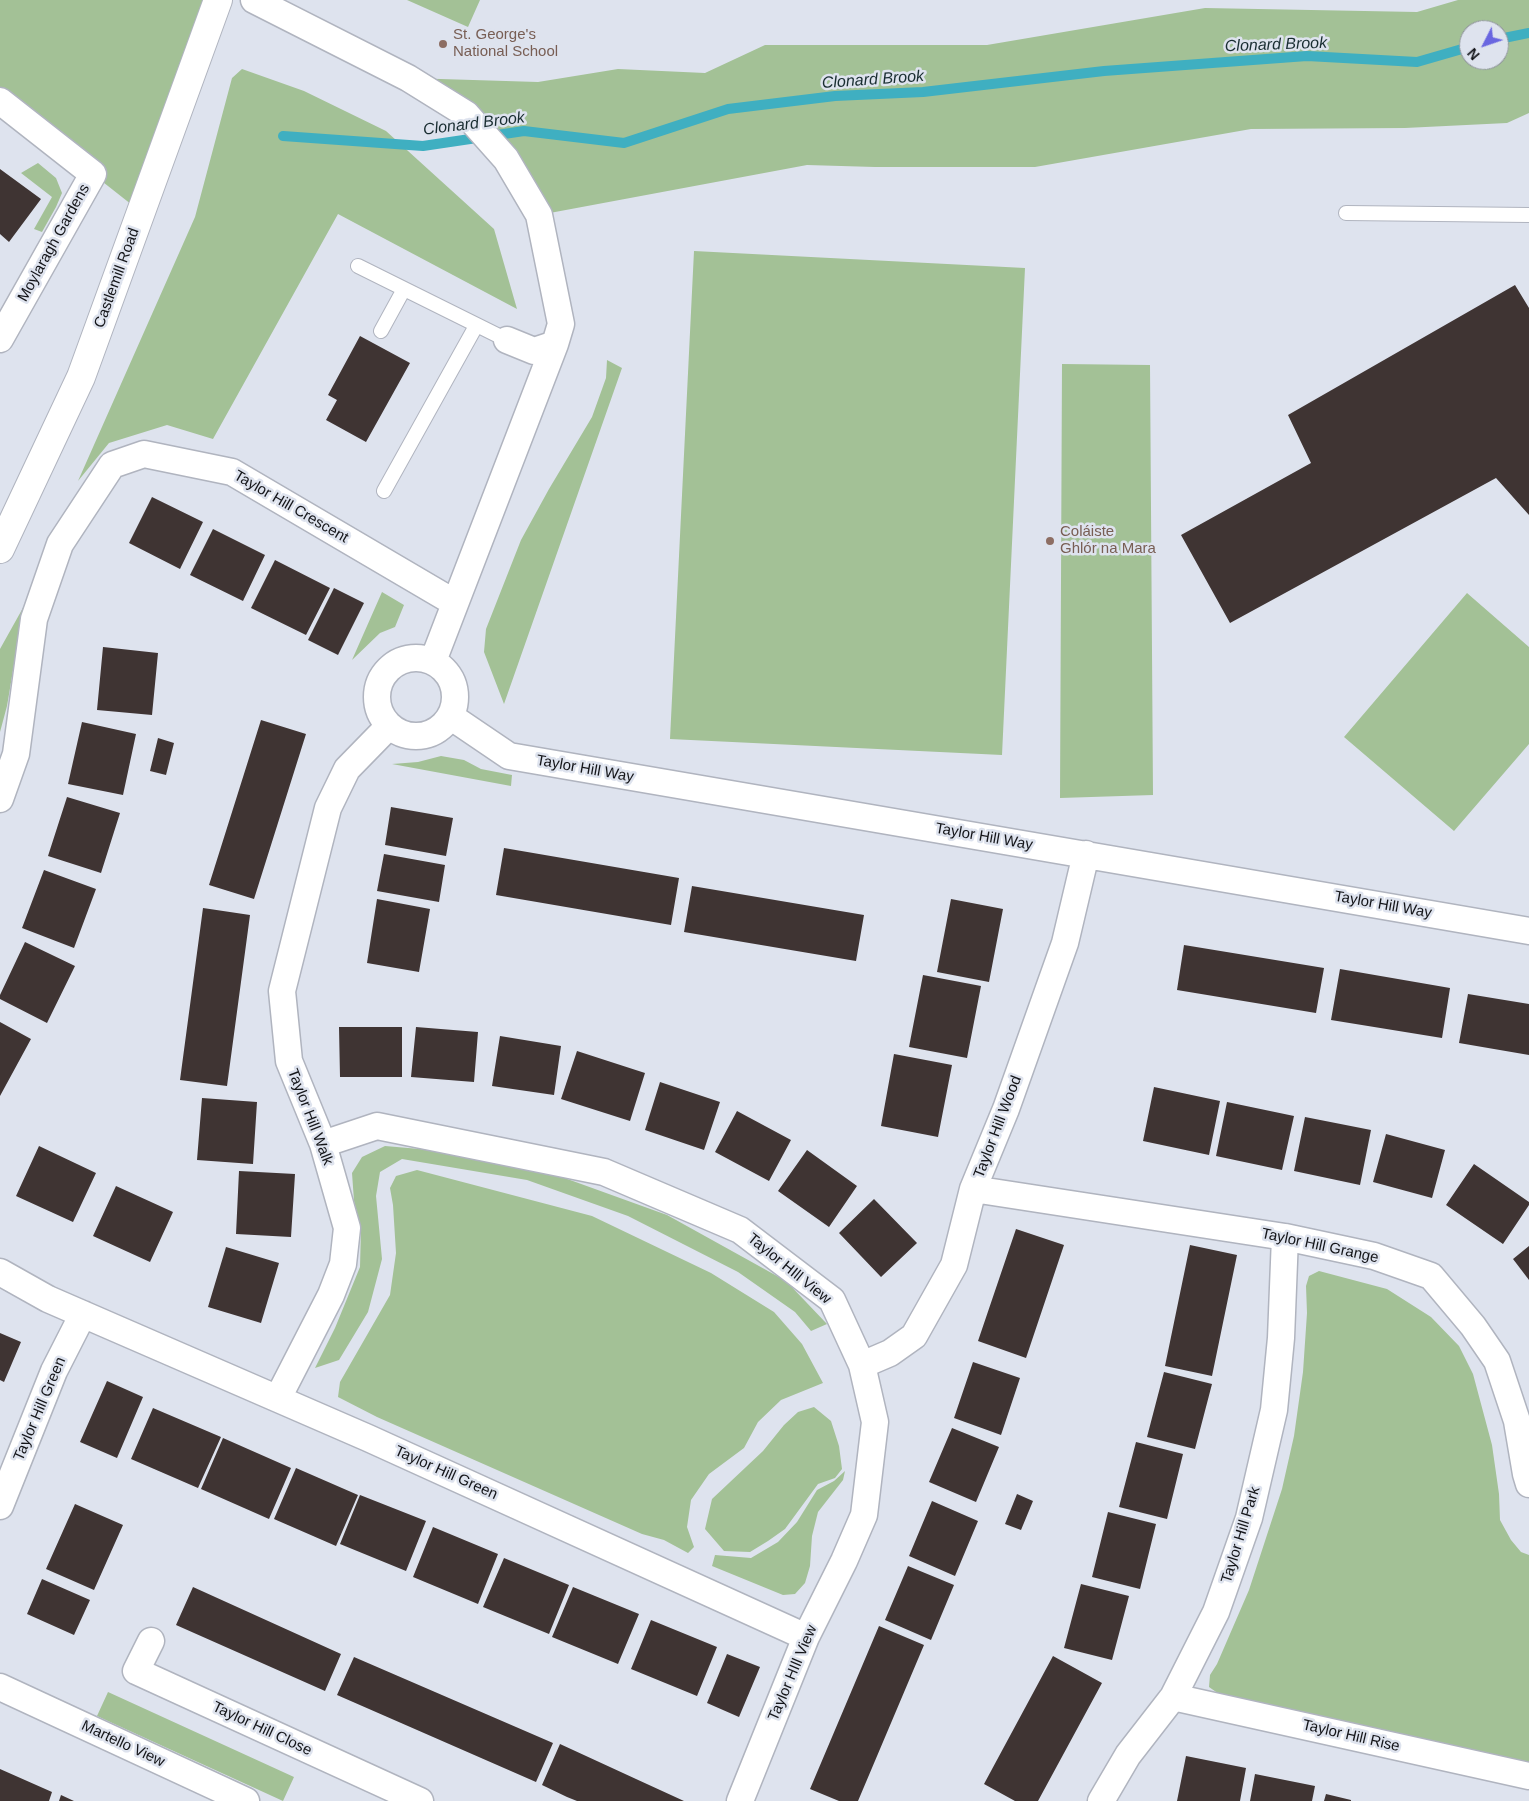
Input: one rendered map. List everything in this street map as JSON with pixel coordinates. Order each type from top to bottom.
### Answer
[{"type":"street","name":"Castlemill Road","points":[[0,549],[81,376],[218,0]]},
{"type":"street","points":[[254,0],[408,78],[466,114],[506,159],[539,215],[560,324],[555,344],[432,661]]},
{"type":"street","name":"Moylaragh Gardens","points":[[0,100],[93,174],[0,340]]},
{"type":"street","points":[[507,340],[534,351],[555,344]]},
{"type":"street","name":"Taylor Hill Crescent","points":[[0,799],[16,754],[34,619],[37,610],[60,544],[112,465],[144,454],[232,472],[455,603]]},
{"type":"street","points":[[408,658],[432,661],[443,669],[451,679],[455,691],[455,704],[450,716],[443,726],[422,736],[410,736],[399,732],[389,726],[377,705],[377,692],[380,681],[387,670],[408,658]]},
{"type":"street","name":"Taylor Hill Way","points":[[450,716],[509,756],[1529,931]]},
{"type":"street","name":"Taylor Hill Walk","points":[[278,1398],[331,1295],[343,1264],[347,1228],[324,1144],[289,1061],[282,991],[328,808],[347,769],[389,726]]},
{"type":"street","name":"Taylor Hill Wood","points":[[862,1365],[890,1352],[914,1336],[954,1265],[973,1189],[1006,1108],[1066,943],[1086,854]]},
{"type":"street","name":"Taylor HIll View","points":[[324,1144],[377,1126],[604,1172],[740,1230],[832,1300],[862,1365],[875,1422],[864,1514],[844,1561],[806,1637],[740,1801]]},
{"type":"street","name":"Taylor Hill Grange","points":[[973,1189],[1285,1237],[1374,1256],[1431,1276],[1473,1326],[1497,1361],[1517,1421],[1529,1484]]},
{"type":"street","name":"Taylor Hill Park","points":[[1101,1801],[1128,1755],[1173,1697],[1216,1612],[1249,1518],[1274,1410],[1281,1338],[1285,1237]]},
{"type":"street","name":"Taylor Hill Green","points":[[0,1272],[48,1299],[278,1398],[806,1637]]},
{"type":"street","name":"Taylor Hill Green","points":[[0,1506],[54,1371],[83,1314]]},
{"type":"street","name":"Taylor Hill Close","points":[[151,1641],[136,1671],[420,1801]]},
{"type":"street","name":"Martello View","points":[[0,1687],[246,1801]]},
{"type":"street","name":"Taylor Hill Rise","points":[[1173,1697],[1529,1776]]},
{"type":"lane","points":[[1346,213],[1529,215]]},
{"type":"lane","points":[[358,266],[507,340]]},
{"type":"lane","points":[[381,331],[404,289]]},
{"type":"lane","points":[[384,491],[476,326]]},
{"type":"green space","points":[[0,0],[218,0],[141,212],[0,101]]},
{"type":"green space","points":[[407,0],[480,0],[468,27]]},
{"type":"green space","points":[[1458,0],[1529,0],[1529,113],[1507,123],[1405,128],[1251,129],[1035,167],[807,165],[539,215],[506,159],[408,78],[538,82],[618,69],[705,73],[765,45],[987,45],[1205,8],[1417,12]]},
{"type":"green space","points":[[242,69],[304,91],[386,131],[494,229],[517,309],[338,214],[213,439],[167,425],[109,443],[78,481],[195,217],[232,78]]},
{"type":"green space","points":[[38,163],[56,178],[62,193],[42,232],[34,229],[52,197],[21,173]]},
{"type":"green space","points":[[694,251],[1025,268],[1002,755],[670,739]]},
{"type":"green space","points":[[607,360],[622,368],[504,704],[484,652],[486,629],[521,540],[592,417],[606,378]]},
{"type":"green space","points":[[1062,364],[1150,365],[1153,795],[1060,798]]},
{"type":"green space","points":[[382,592],[404,605],[395,627],[380,633],[352,660]]},
{"type":"green space","points":[[1467,593],[1529,647],[1529,744],[1454,831],[1344,737]]},
{"type":"green space","points":[[24,606],[7,706],[0,732],[0,649]]},
{"type":"green space","points":[[441,756],[464,760],[481,769],[512,775],[511,786],[392,764],[418,762]]},
{"type":"green space","points":[[385,1146],[443,1151],[559,1176],[667,1215],[786,1281],[827,1324],[811,1331],[795,1312],[738,1272],[628,1216],[527,1180],[402,1159],[380,1172],[376,1196],[382,1259],[368,1312],[339,1360],[315,1368],[335,1328],[360,1267],[361,1228],[354,1201],[352,1173],[362,1157]]},
{"type":"green space","points":[[417,1170],[592,1216],[711,1273],[774,1312],[802,1344],[823,1383],[781,1400],[758,1422],[744,1448],[709,1474],[691,1500],[687,1527],[694,1547],[688,1553],[664,1540],[642,1534],[377,1417],[338,1397],[340,1382],[390,1295],[396,1253],[390,1188],[396,1176]]},
{"type":"green space","points":[[1319,1271],[1387,1289],[1431,1317],[1459,1346],[1473,1374],[1492,1445],[1499,1494],[1500,1520],[1511,1540],[1521,1552],[1529,1555],[1529,1769],[1219,1694],[1209,1687],[1210,1675],[1217,1664],[1249,1590],[1282,1489],[1294,1436],[1303,1372],[1307,1313],[1306,1286],[1309,1276]]},
{"type":"green space","points":[[814,1407],[831,1421],[839,1446],[842,1469],[835,1478],[818,1484],[785,1529],[768,1541],[750,1552],[724,1551],[705,1529],[712,1499],[763,1451],[784,1425],[798,1412]]},
{"type":"green space","points":[[845,1471],[843,1480],[818,1512],[812,1536],[810,1566],[805,1583],[795,1594],[783,1595],[712,1566],[715,1555],[751,1558],[778,1542],[797,1522],[817,1490],[834,1481]]},
{"type":"green space","points":[[108,1692],[294,1777],[283,1801],[97,1716]]},
{"type":"building","points":[[0,169],[41,199],[9,242],[0,234]]},
{"type":"building","points":[[1515,285],[1529,308],[1529,515],[1496,478],[1230,623],[1181,535],[1311,463],[1288,415]]},
{"type":"building","points":[[360,336],[410,363],[366,442],[326,420],[337,400],[328,395]]},
{"type":"building","points":[[152,497],[203,522],[180,569],[129,543]]},
{"type":"building","points":[[213,529],[265,555],[243,601],[190,575]]},
{"type":"building","points":[[275,560],[330,588],[306,635],[251,608]]},
{"type":"building","points":[[334,588],[364,603],[338,655],[308,640]]},
{"type":"building","points":[[103,647],[158,653],[152,715],[97,710]]},
{"type":"building","points":[[261,720],[306,734],[254,899],[209,885]]},
{"type":"building","points":[[82,722],[136,734],[123,795],[68,784]]},
{"type":"building","points":[[158,738],[174,743],[166,775],[150,771]]},
{"type":"building","points":[[67,797],[120,813],[101,873],[48,856]]},
{"type":"building","points":[[391,807],[453,818],[446,856],[385,845]]},
{"type":"building","points":[[504,848],[679,878],[671,925],[496,895]]},
{"type":"building","points":[[384,854],[445,865],[439,902],[377,891]]},
{"type":"building","points":[[44,870],[96,889],[74,948],[22,928]]},
{"type":"building","points":[[692,886],[864,915],[856,961],[684,932]]},
{"type":"building","points":[[377,899],[430,909],[419,972],[367,963]]},
{"type":"building","points":[[951,899],[1003,909],[989,982],[937,972]]},
{"type":"building","points":[[203,908],[250,915],[227,1086],[180,1080]]},
{"type":"building","points":[[25,942],[75,966],[47,1023],[0,999],[0,995]]},
{"type":"building","points":[[1184,945],[1324,968],[1316,1013],[1177,990]]},
{"type":"building","points":[[1340,969],[1450,988],[1442,1038],[1331,1020]]},
{"type":"building","points":[[923,975],[981,986],[967,1058],[909,1047]]},
{"type":"building","points":[[1468,994],[1529,1004],[1529,1055],[1459,1043]]},
{"type":"building","points":[[0,1022],[31,1039],[0,1096]]},
{"type":"building","points":[[339,1027],[402,1027],[402,1077],[340,1077]]},
{"type":"building","points":[[416,1027],[478,1032],[474,1082],[411,1077]]},
{"type":"building","points":[[500,1036],[561,1046],[554,1095],[492,1086]]},
{"type":"building","points":[[577,1051],[645,1073],[630,1121],[561,1099]]},
{"type":"building","points":[[894,1054],[952,1065],[938,1137],[881,1126]]},
{"type":"building","points":[[660,1082],[720,1102],[704,1150],[645,1130]]},
{"type":"building","points":[[1154,1087],[1220,1101],[1209,1155],[1143,1141]]},
{"type":"building","points":[[202,1098],[257,1102],[253,1164],[197,1160]]},
{"type":"building","points":[[1227,1102],[1294,1116],[1282,1170],[1216,1156]]},
{"type":"building","points":[[737,1111],[791,1140],[769,1181],[715,1152]]},
{"type":"building","points":[[1305,1117],[1371,1130],[1360,1185],[1294,1171]]},
{"type":"building","points":[[1386,1134],[1445,1150],[1432,1198],[1373,1182]]},
{"type":"building","points":[[39,1146],[96,1173],[73,1222],[16,1196]]},
{"type":"building","points":[[807,1150],[857,1186],[829,1227],[778,1191]]},
{"type":"building","points":[[1474,1164],[1529,1202],[1529,1205],[1503,1244],[1446,1205]]},
{"type":"building","points":[[239,1171],[295,1174],[291,1237],[236,1234]]},
{"type":"building","points":[[116,1186],[173,1212],[150,1262],[93,1236]]},
{"type":"building","points":[[874,1199],[917,1243],[881,1277],[839,1233]]},
{"type":"building","points":[[1016,1229],[1064,1245],[1026,1358],[978,1341]]},
{"type":"building","points":[[1190,1245],[1237,1255],[1212,1376],[1165,1366]]},
{"type":"building","points":[[1529,1246],[1529,1280],[1513,1259]]},
{"type":"building","points":[[226,1247],[279,1263],[261,1323],[208,1307]]},
{"type":"building","points":[[0,1333],[21,1342],[4,1382],[0,1380]]},
{"type":"building","points":[[973,1362],[1020,1378],[1001,1435],[954,1418]]},
{"type":"building","points":[[1164,1372],[1212,1384],[1195,1449],[1147,1437]]},
{"type":"building","points":[[107,1381],[143,1397],[117,1458],[80,1442]]},
{"type":"building","points":[[153,1408],[221,1437],[198,1488],[131,1459]]},
{"type":"building","points":[[952,1428],[999,1447],[976,1502],[929,1482]]},
{"type":"building","points":[[223,1438],[291,1468],[269,1519],[201,1489]]},
{"type":"building","points":[[1136,1442],[1183,1454],[1167,1519],[1119,1507]]},
{"type":"building","points":[[296,1468],[358,1495],[336,1546],[274,1519]]},
{"type":"building","points":[[1017,1494],[1033,1501],[1021,1530],[1005,1524]]},
{"type":"building","points":[[360,1495],[426,1521],[406,1571],[340,1544]]},
{"type":"building","points":[[932,1501],[978,1521],[955,1576],[909,1556]]},
{"type":"building","points":[[75,1504],[123,1525],[94,1590],[46,1569]]},
{"type":"building","points":[[1108,1512],[1156,1524],[1140,1589],[1092,1577]]},
{"type":"building","points":[[433,1527],[498,1554],[478,1604],[413,1577]]},
{"type":"building","points":[[504,1558],[569,1585],[549,1634],[483,1607]]},
{"type":"building","points":[[908,1566],[954,1585],[931,1640],[885,1620]]},
{"type":"building","points":[[42,1579],[90,1600],[74,1635],[27,1614]]},
{"type":"building","points":[[1081,1584],[1129,1596],[1112,1660],[1064,1648]]},
{"type":"building","points":[[193,1587],[341,1654],[325,1691],[176,1625]]},
{"type":"building","points":[[573,1587],[639,1614],[618,1664],[552,1637]]},
{"type":"building","points":[[651,1620],[717,1647],[697,1696],[631,1669]]},
{"type":"building","points":[[879,1626],[924,1645],[858,1801],[839,1801],[810,1789]]},
{"type":"building","points":[[727,1654],[760,1667],[739,1717],[707,1703]]},
{"type":"building","points":[[1053,1656],[1102,1683],[1038,1801],[1015,1801],[984,1784]]},
{"type":"building","points":[[354,1657],[553,1743],[536,1782],[337,1695]]},
{"type":"building","points":[[560,1744],[684,1801],[577,1801],[567,1797],[542,1785]]},
{"type":"building","points":[[1186,1756],[1246,1768],[1240,1801],[1177,1801]]},
{"type":"building","points":[[0,1769],[52,1792],[49,1801],[0,1801]]},
{"type":"building","points":[[1255,1774],[1315,1786],[1312,1801],[1250,1801]]},
{"type":"building","points":[[1326,1794],[1351,1800],[1351,1801],[1324,1801]]},
{"type":"building","points":[[61,1795],[74,1801],[59,1801]]},
{"type":"waterway","name":"Clonard Brook","points":[[1509,37],[1529,33]]},
{"type":"waterway","name":"Clonard Brook","points":[[283,136],[423,146],[524,131],[624,143],[728,109],[835,96],[923,92],[1104,71],[1307,56],[1417,62],[1459,50]]},
{"type":"place","name":"St. George's National School","points":[[443,44]]},
{"type":"place","name":"Coláiste Ghlór na Mara","points":[[1050,541]]}]
